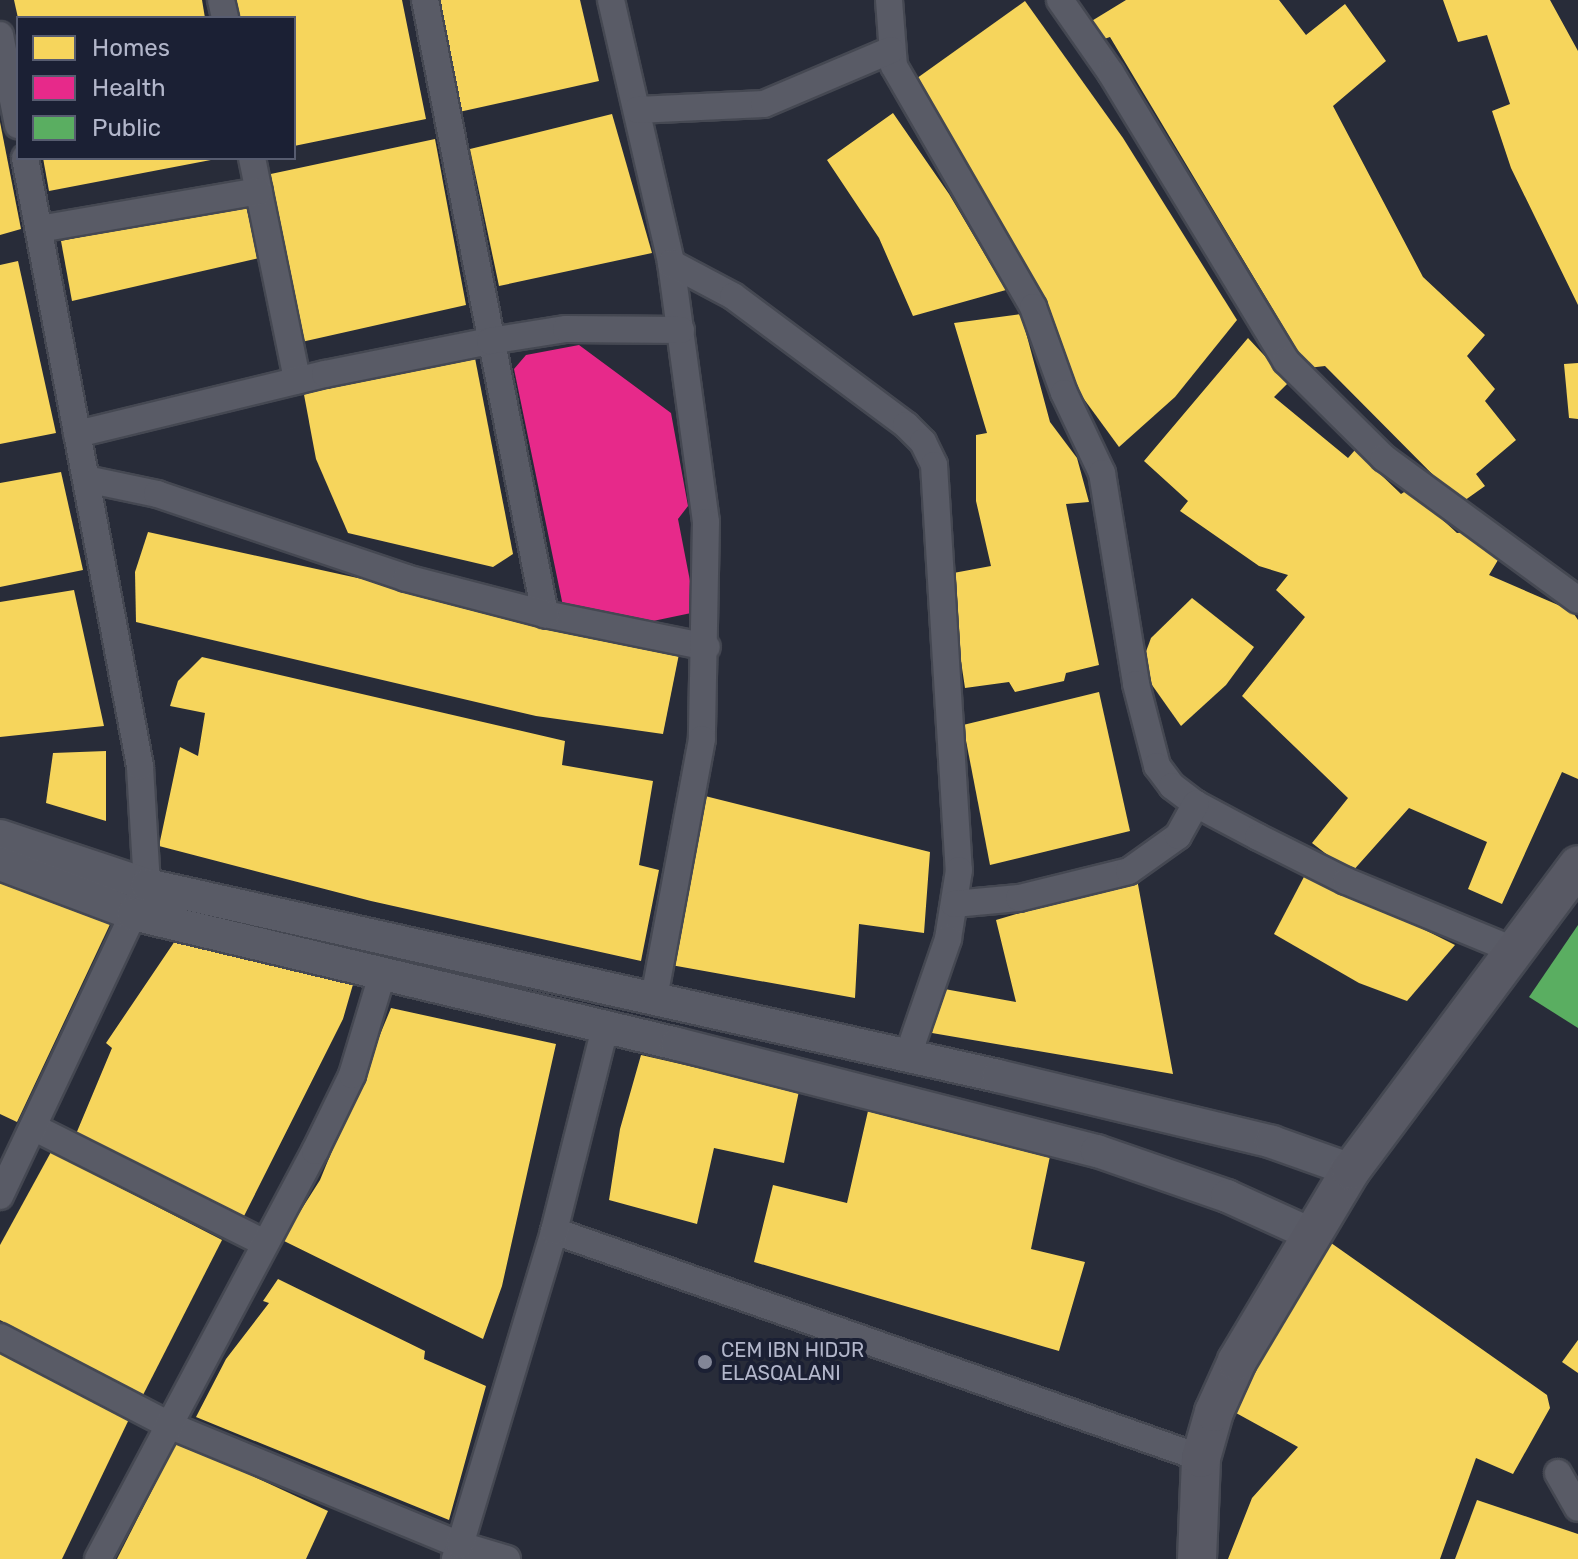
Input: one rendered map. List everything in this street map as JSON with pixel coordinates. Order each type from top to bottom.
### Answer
[{"type":"main road","points":[[1197,1559],[1201,1458],[1214,1412],[1237,1361],[1351,1170],[1578,865]]},
{"type":"street","points":[[425,0],[545,614]]},
{"type":"street","points":[[611,0],[671,263],[706,522],[707,647],[702,739],[654,997]]},
{"type":"street","points":[[889,0],[891,50],[912,101],[1033,307],[1064,393],[1102,473],[1145,731],[1157,766],[1172,786],[1196,804],[1346,881],[1513,950]]},
{"type":"street","points":[[1060,0],[1111,73],[1286,361],[1384,458],[1578,600]]},
{"type":"street","points":[[0,35],[16,115]]},
{"type":"street","points":[[637,110],[764,104],[891,50]]},
{"type":"street","points":[[0,1196],[147,885],[140,766],[25,160]]},
{"type":"street","points":[[252,160],[297,380]]},
{"type":"street","points":[[39,229],[259,191]]},
{"type":"street","points":[[671,263],[733,296],[906,425],[930,455],[959,818],[954,904],[948,939],[908,1055]]},
{"type":"street","points":[[77,434],[297,380],[490,341],[566,329],[681,330]]},
{"type":"street","points":[[86,479],[157,494],[406,578],[545,614],[707,647]]},
{"type":"street","points":[[954,904],[1019,898],[1129,871],[1178,836],[1196,804]]},
{"type":"street","points":[[0,836],[147,885],[908,1055],[1272,1142],[1351,1170]]},
{"type":"street","points":[[0,864],[133,914],[1097,1151],[1227,1196],[1313,1235]]},
{"type":"street","points":[[98,1559],[171,1426],[352,1075],[382,975]]},
{"type":"street","points":[[458,1552],[554,1231],[605,1028]]},
{"type":"street","points":[[33,1127],[265,1243]]},
{"type":"street","points":[[554,1231],[1201,1458]]},
{"type":"street","points":[[0,1337],[171,1426],[458,1552],[507,1559]]},
{"type":"street","points":[[1558,1473],[1578,1508]]},
{"type":"building: Homes","points":[[14,0],[202,0],[205,16],[18,16]]},
{"type":"building: Homes","points":[[233,0],[402,0],[426,119],[296,146],[296,16],[236,16]]},
{"type":"building: Homes","points":[[436,0],[580,0],[599,81],[459,112]]},
{"type":"building: Homes","points":[[1126,0],[1279,0],[1306,35],[1345,4],[1386,61],[1333,106],[1423,277],[1485,335],[1467,356],[1495,389],[1485,401],[1516,440],[1476,474],[1485,486],[1461,503],[1325,366],[1308,368],[1110,37],[1101,40],[1090,22]]},
{"type":"building: Homes","points":[[1443,0],[1550,0],[1578,51],[1578,305],[1511,168],[1492,111],[1510,104],[1487,35],[1458,42]]},
{"type":"building: Homes","points":[[1025,1],[1123,138],[1237,320],[1175,397],[1119,447],[1062,369],[913,81]]},
{"type":"building: Homes","points":[[893,113],[949,194],[1006,290],[913,316],[879,238],[827,160]]},
{"type":"building: Homes","points":[[612,114],[652,253],[499,286],[470,149]]},
{"type":"building: Homes","points":[[0,122],[21,229],[0,235]]},
{"type":"building: Homes","points":[[435,139],[466,305],[297,343],[266,175]]},
{"type":"building: Homes","points":[[43,160],[211,160],[49,191]]},
{"type":"building: Homes","points":[[245,202],[259,258],[72,301],[61,241]]},
{"type":"building: Homes","points":[[18,261],[56,433],[0,444],[0,265]]},
{"type":"building: Homes","points":[[1021,314],[1050,422],[1077,458],[1089,502],[1066,504],[1099,665],[1066,673],[1064,681],[1015,692],[1009,682],[965,688],[948,574],[991,566],[976,501],[976,435],[987,433],[954,323]]},
{"type":"building: Homes","points":[[1248,338],[1289,382],[1274,397],[1348,458],[1355,450],[1401,494],[1409,489],[1457,533],[1469,532],[1501,555],[1489,575],[1572,611],[1578,620],[1578,779],[1562,772],[1502,904],[1468,889],[1487,842],[1409,808],[1351,873],[1312,843],[1348,798],[1242,696],[1305,617],[1276,590],[1288,575],[1259,566],[1180,511],[1188,501],[1144,461]]},
{"type":"building: Homes","points":[[474,353],[513,554],[493,567],[348,533],[316,459],[302,384]]},
{"type":"building: Homes","points":[[1578,363],[1578,419],[1569,418],[1564,364]]},
{"type":"building: Homes","points":[[61,472],[83,570],[0,587],[0,483]]},
{"type":"building: Homes","points":[[148,532],[680,649],[663,734],[536,716],[136,622],[135,572]]},
{"type":"building: Homes","points":[[74,590],[104,726],[0,737],[0,602]]},
{"type":"building: Homes","points":[[1192,598],[1254,647],[1226,685],[1181,726],[1140,668],[1151,638]]},
{"type":"building: Homes","points":[[202,657],[565,741],[562,765],[653,781],[639,865],[659,870],[641,961],[371,901],[159,846],[180,747],[198,756],[205,713],[170,706],[178,681]]},
{"type":"building: Homes","points":[[1099,692],[1130,831],[990,865],[963,725]]},
{"type":"building: Homes","points":[[106,751],[106,821],[46,803],[53,753]]},
{"type":"building: Homes","points":[[701,795],[930,852],[924,933],[859,924],[855,998],[671,965]]},
{"type":"building: Homes","points":[[1306,873],[1455,945],[1407,1001],[1359,983],[1274,934]]},
{"type":"building: Homes","points":[[0,876],[112,920],[17,1122],[0,1114]]},
{"type":"building: Homes","points":[[1137,879],[1173,1074],[932,1033],[939,988],[1016,1002],[996,920]]},
{"type":"building: Homes","points":[[179,935],[356,974],[343,1019],[242,1220],[76,1134],[112,1048],[106,1043]]},
{"type":"building: Homes","points":[[391,1008],[556,1044],[502,1286],[483,1339],[282,1240],[320,1180]]},
{"type":"building: Homes","points":[[641,1055],[799,1091],[784,1163],[714,1148],[697,1224],[609,1200],[620,1129]]},
{"type":"building: Homes","points":[[868,1111],[1050,1156],[1031,1249],[1085,1262],[1059,1351],[754,1262],[773,1185],[847,1203]]},
{"type":"building: Homes","points":[[51,1152],[222,1240],[143,1395],[0,1320],[0,1245]]},
{"type":"building: Homes","points":[[1324,1238],[1547,1395],[1550,1408],[1513,1474],[1476,1458],[1440,1559],[1228,1559],[1252,1498],[1298,1447],[1227,1408]]},
{"type":"building: Homes","points":[[278,1279],[425,1351],[424,1359],[486,1386],[449,1520],[196,1417],[226,1359],[269,1303],[263,1301]]},
{"type":"building: Homes","points":[[1578,1340],[1578,1373],[1562,1362]]},
{"type":"building: Homes","points":[[0,1351],[131,1415],[62,1559],[0,1559]]},
{"type":"building: Homes","points":[[177,1441],[328,1511],[306,1559],[117,1559]]},
{"type":"building: Homes","points":[[1477,1500],[1578,1534],[1578,1559],[1455,1559]]},
{"type":"building: Health","points":[[579,345],[671,413],[688,506],[678,519],[696,612],[653,621],[563,606],[514,369],[526,355]]},
{"type":"building: Public","points":[[1578,925],[1578,1028],[1529,997]]},
{"type":"place","name":"CEM IBN HIDJR ELASQALANI","points":[[705,1362]]}]
